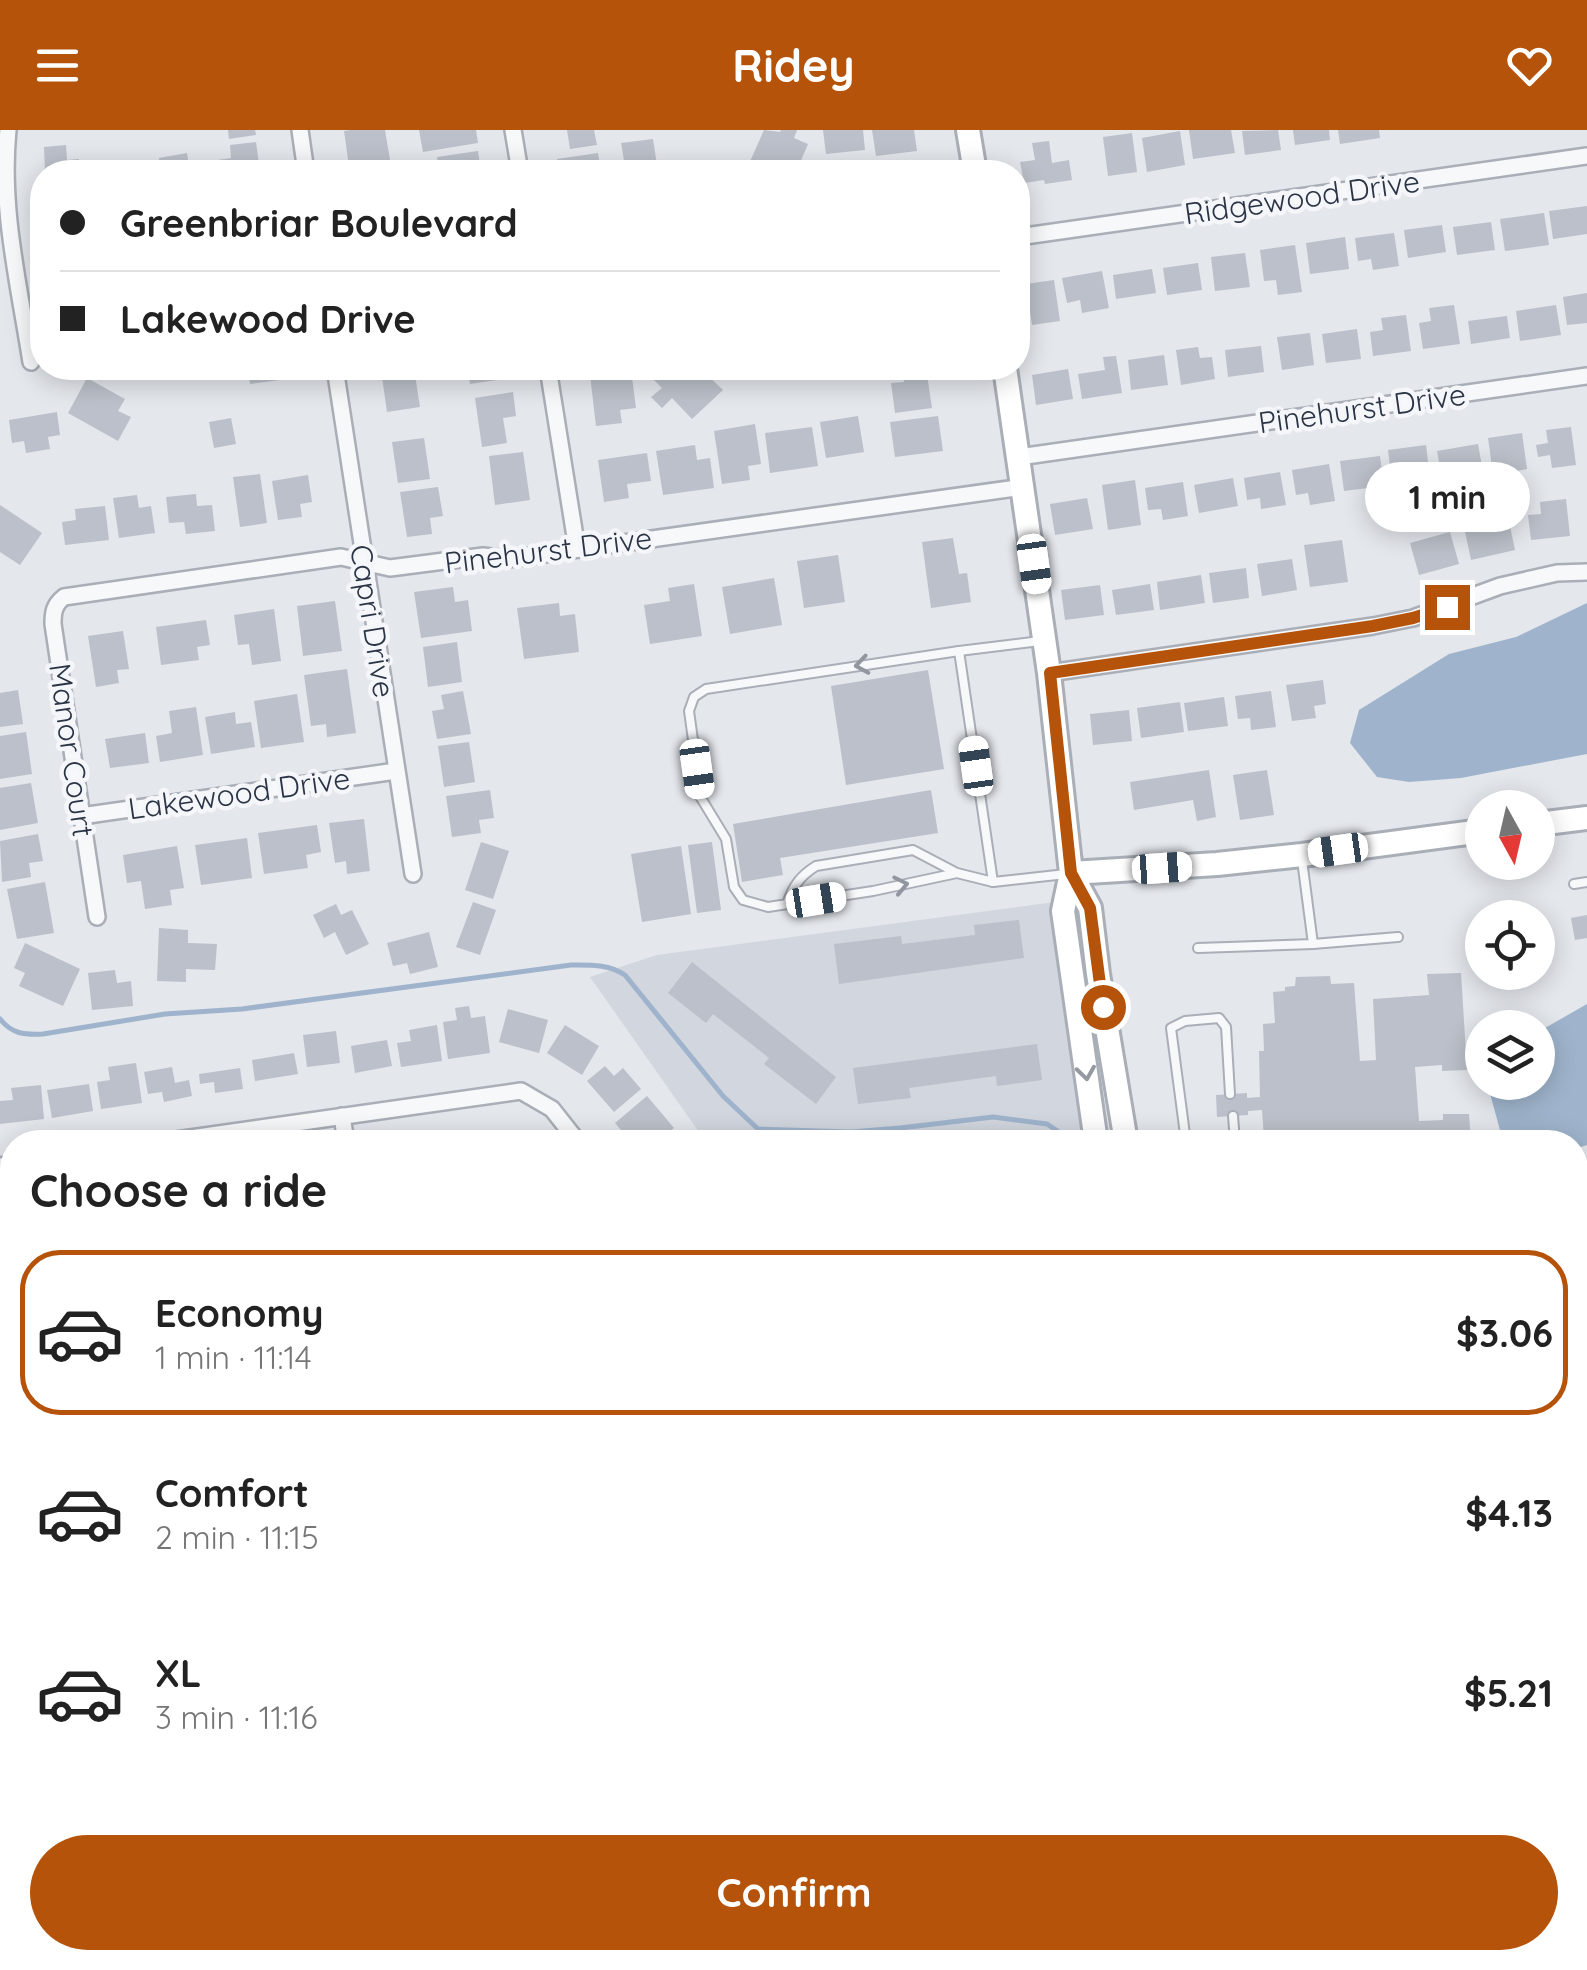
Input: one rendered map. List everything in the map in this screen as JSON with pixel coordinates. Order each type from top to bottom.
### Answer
[{"type":"street","points":[[8,130],[6,202],[30,356]]},
{"type":"street","points":[[300,130],[304,160]]},
{"type":"street","points":[[514,130],[518,160]]},
{"type":"street","points":[[968,130],[972,160]]},
{"type":"street","name":"Ridgewood Drive","points":[[1030,235],[1587,156]]},
{"type":"street","name":"Pinehurst Drive","points":[[1019,457],[1587,376]]},
{"type":"street","name":"Capri Drive","points":[[337,380],[413,874]]},
{"type":"street","points":[[550,380],[577,549]]},
{"type":"street","points":[[1007,380],[1050,673],[1071,873],[1063,912],[1094,1130]]},
{"type":"street","name":"Pinehurst Drive","points":[[74,594],[340,557],[390,568],[484,556],[508,559],[1023,486]]},
{"type":"street","points":[[1050,673],[1373,626],[1413,618],[1519,582],[1558,573],[1587,572]]},
{"type":"street","name":"Manor Court","points":[[74,594],[57,602],[53,624],[96,917]]},
{"type":"street","name":"Lakewood Drive","points":[[81,816],[396,771]]},
{"type":"street","points":[[1555,822],[1587,818]]},
{"type":"street","points":[[1071,873],[1217,864],[1465,833]]},
{"type":"street","points":[[1071,873],[1090,908],[1124,1130]]},
{"type":"street","points":[[245,1130],[521,1091],[552,1109],[569,1130]]},
{"type":"street","points":[[342,1116],[344,1130]]},
{"type":"lane","points":[[957,873],[768,907],[743,900],[734,887],[726,839],[701,798],[690,711],[694,697],[706,689],[1045,641]]},
{"type":"lane","points":[[959,651],[993,882]]},
{"type":"lane","points":[[787,904],[794,886],[816,866],[913,850],[957,873],[993,882],[1071,873]]},
{"type":"lane","points":[[1302,855],[1313,944]]},
{"type":"lane","points":[[1574,884],[1587,882]]},
{"type":"lane","points":[[1198,948],[1398,937]]},
{"type":"lane","points":[[1184,1130],[1171,1028],[1185,1022],[1220,1018],[1226,1027],[1230,1094]]},
{"type":"lane","points":[[1233,1116],[1234,1130]]},
{"type":"shaded area","points":[[1055,902],[1084,1130],[698,1130],[590,977],[657,955]]},
{"type":"water","points":[[1587,603],[1587,754],[1461,778],[1409,782],[1377,777],[1350,743],[1359,710],[1449,654],[1516,637]]},
{"type":"water","points":[[1587,1004],[1587,1130],[1500,1130],[1492,1100],[1555,1100],[1555,1022]]},
{"type":"building","points":[[228,130],[255,130],[256,135],[229,139]]},
{"type":"building","points":[[385,130],[390,160],[348,160],[344,131]]},
{"type":"building","points":[[419,130],[476,130],[478,143],[423,152]]},
{"type":"building","points":[[567,130],[594,130],[597,145],[570,149]]},
{"type":"building","points":[[764,130],[797,130],[794,138],[808,144],[801,160],[751,160]]},
{"type":"building","points":[[823,130],[863,130],[865,150],[826,154]]},
{"type":"building","points":[[872,130],[914,130],[917,151],[876,156]]},
{"type":"building","points":[[1189,130],[1231,130],[1235,153],[1193,159]]},
{"type":"building","points":[[1278,130],[1281,150],[1245,155],[1242,131]]},
{"type":"building","points":[[1293,130],[1329,130],[1330,140],[1295,145]]},
{"type":"building","points":[[1338,130],[1379,130],[1380,138],[1340,144]]},
{"type":"building","points":[[1180,131],[1185,165],[1147,172],[1142,138]]},
{"type":"building","points":[[1132,133],[1137,172],[1108,176],[1103,137]]},
{"type":"building","points":[[653,139],[656,160],[624,160],[621,143]]},
{"type":"building","points":[[1049,141],[1052,163],[1069,160],[1072,180],[1030,182],[1030,161],[1035,160],[1032,143]]},
{"type":"building","points":[[256,142],[258,160],[218,160],[231,158],[230,145]]},
{"type":"building","points":[[66,145],[67,160],[45,160],[44,147]]},
{"type":"building","points":[[478,151],[479,160],[437,160],[437,157]]},
{"type":"building","points":[[187,153],[188,160],[159,160]]},
{"type":"building","points":[[598,153],[599,160],[557,160]]},
{"type":"building","points":[[1587,206],[1587,234],[1553,239],[1549,211]]},
{"type":"building","points":[[1544,213],[1549,245],[1505,251],[1500,219]]},
{"type":"building","points":[[1491,222],[1495,250],[1457,255],[1453,227]]},
{"type":"building","points":[[1442,225],[1446,252],[1408,258],[1404,230]]},
{"type":"building","points":[[1394,233],[1399,266],[1373,270],[1371,259],[1358,261],[1355,238]]},
{"type":"building","points":[[1345,237],[1349,269],[1310,274],[1306,243]]},
{"type":"building","points":[[1295,245],[1302,292],[1278,295],[1276,280],[1264,281],[1260,250]]},
{"type":"building","points":[[1245,253],[1250,287],[1215,291],[1211,257]]},
{"type":"building","points":[[1198,263],[1202,290],[1167,295],[1163,268]]},
{"type":"building","points":[[1152,269],[1156,293],[1116,299],[1113,275]]},
{"type":"building","points":[[1102,271],[1109,308],[1082,313],[1080,300],[1067,303],[1062,278]]},
{"type":"building","points":[[1054,280],[1060,321],[1032,325],[1030,283]]},
{"type":"building","points":[[1587,293],[1587,323],[1567,325],[1563,297]]},
{"type":"building","points":[[1454,305],[1460,344],[1423,349],[1419,323],[1431,321],[1429,308]]},
{"type":"building","points":[[1556,305],[1561,335],[1520,341],[1516,311]]},
{"type":"building","points":[[1406,315],[1411,351],[1373,356],[1370,332],[1383,330],[1381,318]]},
{"type":"building","points":[[1507,316],[1510,338],[1471,344],[1468,321]]},
{"type":"building","points":[[1357,329],[1361,359],[1326,363],[1322,334]]},
{"type":"building","points":[[1310,333],[1314,365],[1282,370],[1277,337]]},
{"type":"building","points":[[1261,346],[1264,372],[1228,377],[1225,350]]},
{"type":"building","points":[[1198,347],[1200,358],[1212,357],[1215,379],[1181,385],[1176,350]]},
{"type":"building","points":[[1164,355],[1168,385],[1131,390],[1128,360]]},
{"type":"building","points":[[1116,356],[1122,393],[1082,399],[1078,374],[1105,370],[1103,357]]},
{"type":"building","points":[[1068,369],[1073,399],[1036,405],[1032,375]]},
{"type":"building","points":[[86,380],[91,380],[125,399],[118,411],[131,417],[118,441],[68,413]]},
{"type":"building","points":[[382,380],[416,380],[420,407],[387,412]]},
{"type":"building","points":[[591,380],[632,380],[636,408],[620,410],[622,423],[596,426]]},
{"type":"building","points":[[654,380],[713,380],[723,390],[692,419],[672,398],[662,408],[651,397],[662,388]]},
{"type":"building","points":[[928,380],[932,408],[895,413],[891,383]]},
{"type":"building","points":[[513,392],[516,416],[503,418],[507,443],[482,447],[475,398]]},
{"type":"building","points":[[57,412],[60,435],[48,437],[50,449],[26,453],[24,441],[12,443],[9,420]]},
{"type":"building","points":[[858,416],[864,452],[826,458],[820,422]]},
{"type":"building","points":[[938,416],[943,451],[895,457],[890,422]]},
{"type":"building","points":[[231,418],[236,444],[214,448],[209,422]]},
{"type":"building","points":[[755,424],[761,464],[748,466],[750,480],[722,484],[714,431]]},
{"type":"building","points":[[812,427],[818,466],[770,473],[765,433]]},
{"type":"building","points":[[1571,427],[1576,465],[1552,468],[1550,455],[1538,457],[1536,445],[1548,443],[1546,430]]},
{"type":"building","points":[[1522,433],[1527,469],[1516,471],[1517,483],[1506,484],[1504,472],[1493,474],[1488,438]]},
{"type":"building","points":[[424,438],[430,479],[398,483],[392,442]]},
{"type":"building","points":[[1478,444],[1483,472],[1442,479],[1437,451]]},
{"type":"building","points":[[695,445],[697,460],[710,458],[714,488],[663,495],[656,451]]},
{"type":"building","points":[[1426,445],[1430,478],[1392,483],[1388,450]]},
{"type":"building","points":[[523,452],[530,500],[495,505],[489,456]]},
{"type":"building","points":[[647,453],[651,481],[627,484],[629,498],[604,502],[598,460]]},
{"type":"building","points":[[1380,456],[1384,486],[1344,491],[1340,461]]},
{"type":"building","points":[[1329,464],[1335,501],[1310,505],[1308,493],[1296,495],[1292,470]]},
{"type":"building","points":[[1280,472],[1286,505],[1261,509],[1260,498],[1247,500],[1244,478]]},
{"type":"building","points":[[260,474],[267,523],[240,527],[233,477]]},
{"type":"building","points":[[308,475],[312,502],[300,504],[302,517],[278,520],[272,481]]},
{"type":"building","points":[[1233,478],[1238,506],[1199,513],[1194,485]]},
{"type":"building","points":[[1135,480],[1141,525],[1108,530],[1102,485]]},
{"type":"building","points":[[1183,482],[1188,516],[1163,520],[1161,509],[1148,510],[1145,488]]},
{"type":"building","points":[[438,487],[443,516],[430,518],[432,534],[407,537],[400,492]]},
{"type":"building","points":[[196,494],[197,506],[212,505],[215,531],[186,534],[184,522],[169,523],[166,497]]},
{"type":"building","points":[[137,495],[139,508],[151,506],[155,533],[119,538],[113,498]]},
{"type":"building","points":[[1087,498],[1093,529],[1055,535],[1050,504]]},
{"type":"building","points":[[1566,499],[1570,536],[1531,540],[1528,515],[1541,514],[1540,502]]},
{"type":"building","points":[[0,505],[42,533],[20,565],[0,552]]},
{"type":"building","points":[[105,506],[109,540],[65,545],[62,522],[76,520],[75,509]]},
{"type":"building","points":[[1507,512],[1515,550],[1471,560],[1463,522]]},
{"type":"building","points":[[1450,532],[1459,564],[1419,575],[1410,543]]},
{"type":"building","points":[[953,538],[959,574],[967,573],[971,602],[931,608],[922,542]]},
{"type":"building","points":[[1342,540],[1348,582],[1310,587],[1304,545]]},
{"type":"building","points":[[838,555],[845,602],[804,608],[797,561]]},
{"type":"building","points":[[1292,559],[1297,590],[1262,596],[1257,564]]},
{"type":"building","points":[[1246,568],[1249,598],[1213,603],[1209,573]]},
{"type":"building","points":[[1201,575],[1205,603],[1160,610],[1157,582]]},
{"type":"building","points":[[774,578],[782,625],[730,634],[722,587]]},
{"type":"building","points":[[694,584],[702,636],[650,644],[644,605],[670,601],[668,588]]},
{"type":"building","points":[[1150,584],[1154,610],[1116,615],[1112,590]]},
{"type":"building","points":[[1100,585],[1104,615],[1065,620],[1061,590]]},
{"type":"building","points":[[453,587],[455,602],[468,600],[472,631],[421,638],[414,592]]},
{"type":"building","points":[[335,601],[342,651],[303,656],[297,606]]},
{"type":"building","points":[[559,603],[560,616],[575,614],[579,652],[524,659],[517,608]]},
{"type":"building","points":[[274,609],[281,661],[252,665],[249,644],[238,645],[234,615]]},
{"type":"building","points":[[206,620],[210,645],[197,647],[199,660],[161,665],[156,627]]},
{"type":"building","points":[[123,631],[129,669],[117,670],[119,683],[96,687],[88,636]]},
{"type":"building","points":[[457,642],[462,682],[428,687],[423,647]]},
{"type":"building","points":[[347,669],[356,733],[327,737],[326,724],[311,726],[304,675]]},
{"type":"building","points":[[928,670],[944,769],[846,785],[831,686]]},
{"type":"building","points":[[1323,680],[1326,704],[1314,706],[1316,718],[1292,721],[1286,685]]},
{"type":"building","points":[[18,690],[23,724],[0,727],[0,693]]},
{"type":"building","points":[[463,691],[471,734],[437,739],[432,711],[444,709],[441,695]]},
{"type":"building","points":[[1271,691],[1276,727],[1251,730],[1250,718],[1238,719],[1235,696]]},
{"type":"building","points":[[297,694],[304,742],[261,748],[254,701]]},
{"type":"building","points":[[1224,697],[1228,726],[1188,731],[1184,703]]},
{"type":"building","points":[[1180,702],[1184,732],[1141,738],[1137,708]]},
{"type":"building","points":[[196,707],[203,755],[160,762],[156,736],[172,733],[169,711]]},
{"type":"building","points":[[1129,710],[1132,741],[1093,745],[1090,714]]},
{"type":"building","points":[[235,712],[236,724],[251,722],[255,747],[211,754],[205,717]]},
{"type":"building","points":[[26,732],[32,774],[0,779],[0,736]]},
{"type":"building","points":[[145,733],[149,763],[110,768],[105,739]]},
{"type":"building","points":[[469,742],[475,782],[444,787],[438,746]]},
{"type":"building","points":[[1209,770],[1216,817],[1197,821],[1193,800],[1134,810],[1130,782]]},
{"type":"building","points":[[1267,770],[1274,815],[1240,820],[1233,775]]},
{"type":"building","points":[[31,783],[38,823],[0,830],[0,788]]},
{"type":"building","points":[[490,790],[494,818],[479,820],[481,833],[452,837],[446,796]]},
{"type":"building","points":[[931,790],[938,833],[780,858],[783,875],[742,882],[733,824]]},
{"type":"building","points":[[364,819],[370,871],[347,874],[346,861],[335,863],[329,823]]},
{"type":"building","points":[[317,825],[321,852],[306,855],[308,868],[264,874],[258,833]]},
{"type":"building","points":[[38,834],[43,861],[29,863],[31,877],[2,882],[0,841]]},
{"type":"building","points":[[247,838],[252,878],[201,885],[195,845]]},
{"type":"building","points":[[481,842],[509,851],[493,899],[465,890]]},
{"type":"building","points":[[712,842],[721,910],[697,913],[688,845]]},
{"type":"building","points":[[177,846],[184,888],[170,890],[172,905],[145,909],[141,881],[127,883],[123,855]]},
{"type":"building","points":[[681,846],[691,914],[642,922],[631,854]]},
{"type":"building","points":[[45,882],[54,933],[17,939],[7,889]]},
{"type":"building","points":[[473,902],[496,910],[480,955],[456,947]]},
{"type":"building","points":[[336,904],[341,915],[352,910],[369,944],[346,955],[335,932],[324,938],[313,915]]},
{"type":"building","points":[[1587,915],[1587,938],[1575,940],[1571,918]]},
{"type":"building","points":[[1019,920],[1024,958],[839,984],[834,944],[901,936],[902,944],[975,935],[974,925]]},
{"type":"building","points":[[159,928],[188,930],[188,943],[217,944],[215,970],[186,969],[186,982],[157,981]]},
{"type":"building","points":[[429,932],[438,967],[410,974],[407,963],[393,966],[387,943]]},
{"type":"building","points":[[25,943],[80,969],[63,1006],[19,986],[25,973],[14,968]]},
{"type":"building","points":[[692,962],[836,1077],[816,1104],[764,1064],[769,1058],[713,1014],[706,1023],[668,993]]},
{"type":"building","points":[[115,970],[117,983],[131,981],[133,1006],[92,1010],[88,973]]},
{"type":"building","points":[[1461,973],[1465,1070],[1442,1071],[1442,1065],[1415,1067],[1419,1121],[1443,1120],[1443,1114],[1469,1114],[1470,1130],[1263,1130],[1262,1110],[1217,1117],[1216,1095],[1247,1093],[1247,1098],[1260,1097],[1263,1024],[1275,1023],[1273,992],[1295,986],[1296,977],[1330,976],[1331,984],[1354,983],[1360,1061],[1376,1060],[1373,999],[1429,995],[1427,974]]},
{"type":"building","points":[[469,1006],[471,1018],[485,1016],[490,1053],[448,1059],[443,1022],[457,1020],[455,1008]]},
{"type":"building","points":[[508,1009],[548,1020],[539,1053],[499,1042]]},
{"type":"building","points":[[437,1025],[442,1061],[401,1067],[397,1043],[411,1041],[409,1030]]},
{"type":"building","points":[[565,1025],[599,1046],[582,1075],[547,1053]]},
{"type":"building","points":[[336,1031],[340,1063],[307,1067],[303,1035]]},
{"type":"building","points":[[387,1040],[392,1066],[355,1073],[351,1046]]},
{"type":"building","points":[[1037,1044],[1042,1080],[997,1086],[996,1076],[909,1088],[911,1098],[858,1104],[853,1068]]},
{"type":"building","points":[[294,1053],[298,1074],[255,1081],[252,1060]]},
{"type":"building","points":[[136,1063],[142,1103],[101,1109],[97,1082],[110,1080],[108,1067]]},
{"type":"building","points":[[605,1066],[614,1076],[623,1068],[641,1089],[614,1112],[587,1081]]},
{"type":"building","points":[[172,1067],[175,1083],[189,1080],[192,1096],[164,1102],[162,1092],[148,1094],[144,1072]]},
{"type":"building","points":[[240,1068],[243,1089],[215,1093],[214,1082],[200,1084],[199,1074]]},
{"type":"building","points":[[89,1084],[93,1111],[52,1118],[47,1090]]},
{"type":"building","points":[[41,1085],[44,1119],[0,1124],[0,1101],[13,1100],[11,1088]]},
{"type":"building","points":[[647,1096],[674,1128],[621,1130],[615,1123]]},
{"type":"waterway","points":[[0,1019],[19,1032],[43,1034],[165,1014],[242,1009],[571,965],[600,966],[625,975],[723,1096],[758,1129],[789,1130]]},
{"type":"waterway","points":[[876,1130],[993,1117],[1047,1124],[1056,1130]]},
{"type":"route","points":[[1103,1007],[1090,908],[1071,873],[1050,673],[1373,626],[1447,607]]}]
